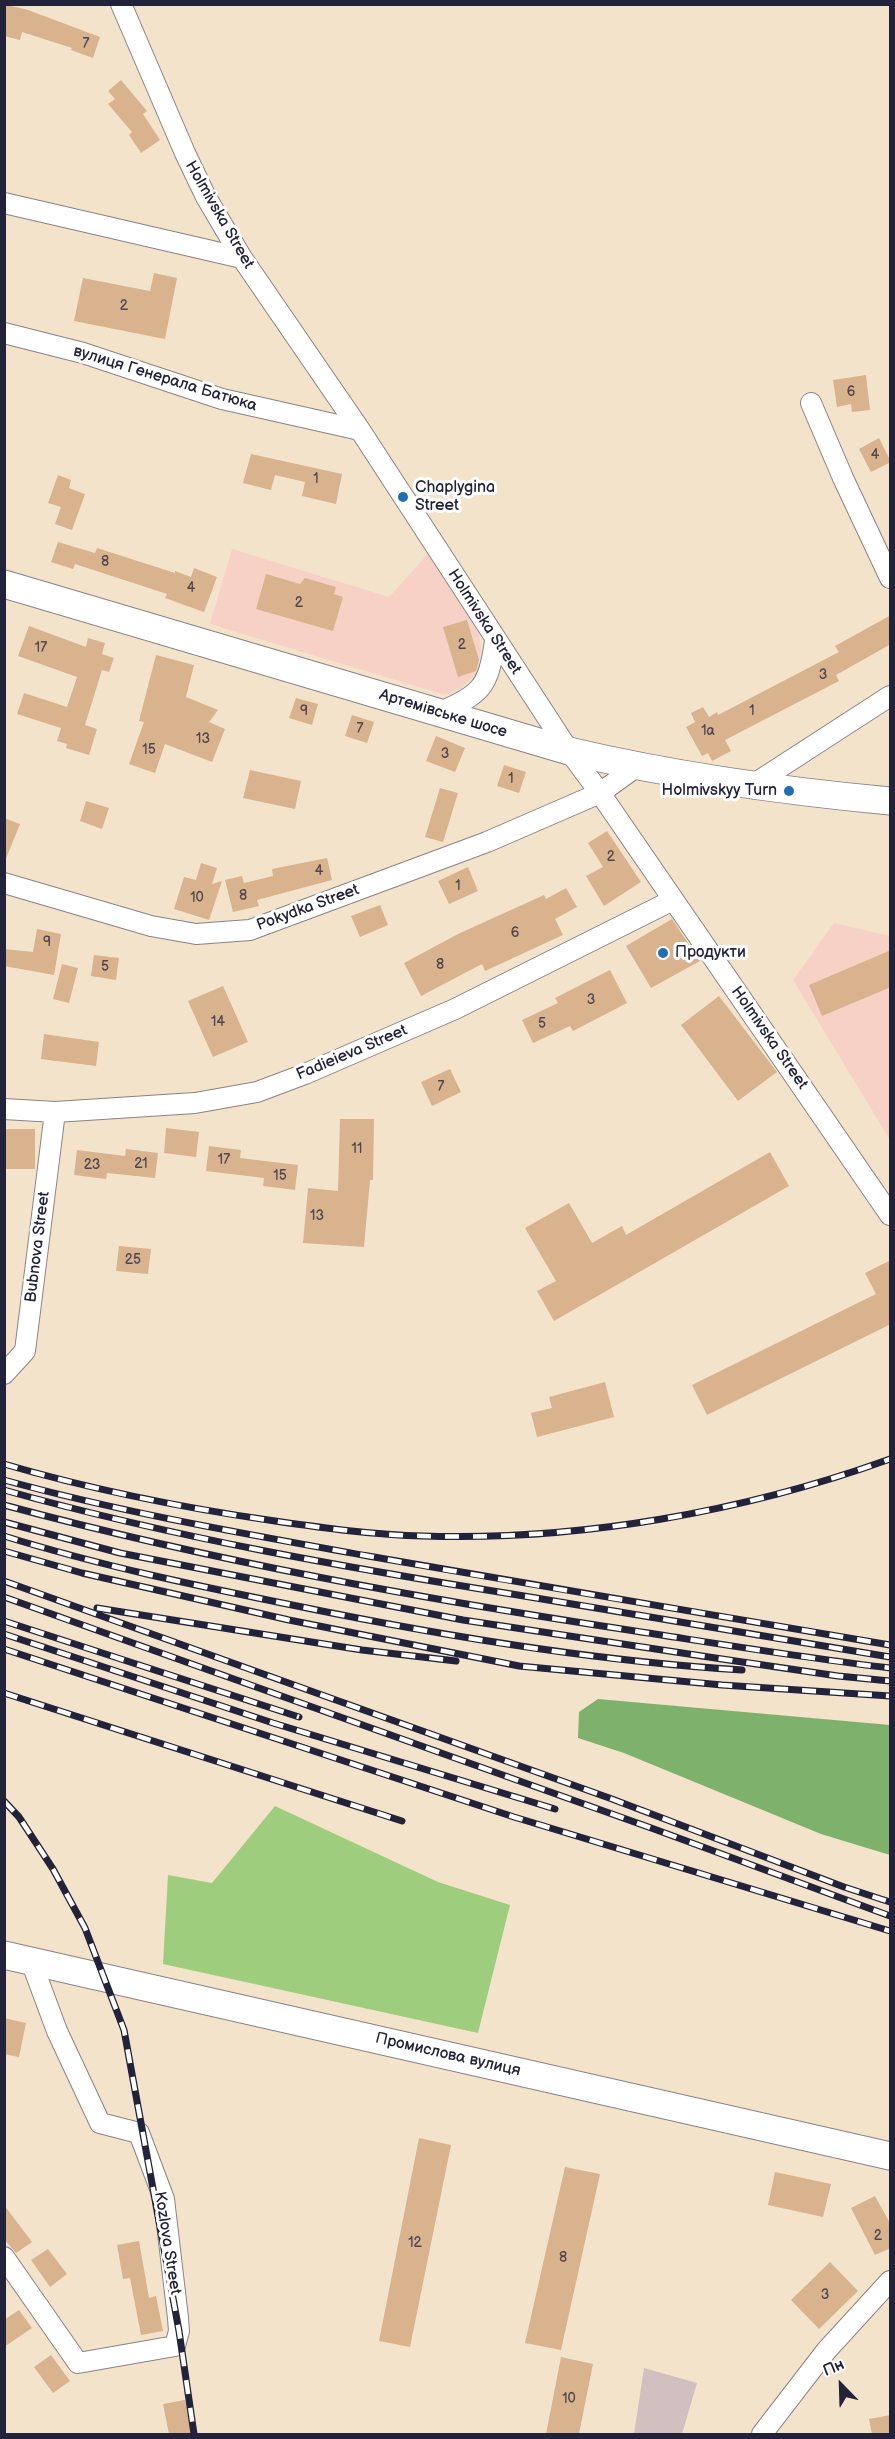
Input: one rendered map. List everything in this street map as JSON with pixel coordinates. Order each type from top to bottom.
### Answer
[{"type":"main road","name":"Артемівське шосе","points":[[4,584],[569,751],[636,767],[751,786],[891,801]]},
{"type":"main road","name":"Промислова вулиця","points":[[4,1955],[891,2156]]},
{"type":"street","name":"Holmivska Street","points":[[121,4],[185,153],[206,197],[242,258],[360,430],[495,641],[569,751],[891,1215]]},
{"type":"street","points":[[4,203],[242,258]]},
{"type":"street","name":"вулиця Генерала Батюка","points":[[4,333],[83,353],[222,399],[360,430]]},
{"type":"street","points":[[811,403],[843,478],[891,578]]},
{"type":"street","points":[[439,713],[466,700],[483,687],[490,672],[495,641]]},
{"type":"street","points":[[751,786],[891,696]]},
{"type":"street","name":"Pokydka Street","points":[[4,883],[151,926],[196,934],[250,930],[487,842],[600,794],[636,767]]},
{"type":"street","name":"Fadieieva Street","points":[[4,1109],[55,1112],[195,1103],[257,1092],[305,1074],[455,1009],[673,900]]},
{"type":"street","name":"Bubnova Street","points":[[4,1374],[25,1350],[55,1112]]},
{"type":"street","name":"Kozlova Street","points":[[4,2258],[78,2362],[175,2346],[179,2331],[164,2199],[138,2133],[100,2123],[57,2031],[31,1961]]},
{"type":"street","points":[[762,2434],[826,2351],[891,2281]]},
{"type":"shaded area","points":[[232,549],[389,597],[428,554],[479,634],[481,652],[476,675],[461,688],[445,695],[210,624]]},
{"type":"shaded area","points":[[834,923],[890,936],[890,1140],[793,980]]},
{"type":"shaded area","points":[[644,2368],[697,2383],[682,2434],[634,2434]]},
{"type":"green space","points":[[598,1699],[890,1725],[890,1855],[821,1834],[624,1753],[578,1738],[579,1712]]},
{"type":"green space","points":[[275,1806],[438,1882],[510,1905],[478,2033],[163,1964],[168,1875],[212,1883]]},
{"type":"building","points":[[4,4],[28,10],[100,37],[93,58],[71,50],[72,48],[22,32],[20,40],[4,36]]},
{"type":"building","points":[[121,80],[147,111],[143,114],[160,140],[141,153],[129,135],[132,132],[108,104],[115,99],[108,91]]},
{"type":"building","points":[[154,273],[177,278],[165,339],[74,321],[83,278],[150,291]]},
{"type":"building","points":[[866,375],[870,410],[852,412],[851,404],[837,407],[833,380]]},
{"type":"building","points":[[879,438],[891,462],[871,472],[859,449]]},
{"type":"building","points":[[251,454],[342,474],[336,504],[302,496],[305,482],[275,475],[271,490],[243,483]]},
{"type":"building","points":[[58,475],[71,480],[69,488],[85,494],[72,530],[55,524],[61,507],[48,503]]},
{"type":"building","points":[[58,542],[95,553],[97,548],[191,577],[194,568],[217,577],[204,612],[165,598],[167,594],[75,564],[73,569],[51,562]]},
{"type":"building","points":[[266,574],[300,584],[305,578],[336,587],[334,594],[343,597],[333,631],[256,609]]},
{"type":"building","points":[[891,615],[891,644],[836,675],[839,681],[725,740],[731,751],[712,761],[708,753],[702,756],[686,727],[695,722],[691,713],[703,707],[709,717],[717,712],[718,715],[839,652],[835,646]]},
{"type":"building","points":[[467,620],[479,660],[476,671],[458,677],[443,627]]},
{"type":"building","points":[[29,626],[86,647],[88,638],[105,643],[102,654],[114,658],[109,672],[102,670],[85,725],[97,729],[89,755],[66,748],[67,744],[57,741],[61,728],[17,714],[24,693],[67,707],[77,677],[18,656]]},
{"type":"building","points":[[156,655],[194,665],[186,697],[218,710],[209,722],[225,729],[212,762],[165,744],[155,773],[129,764],[144,722],[139,721]]},
{"type":"building","points":[[296,698],[318,704],[312,725],[289,718]]},
{"type":"building","points":[[352,715],[374,722],[367,743],[345,736]]},
{"type":"building","points":[[436,736],[465,748],[455,772],[426,761]]},
{"type":"building","points":[[504,765],[526,772],[519,793],[497,786]]},
{"type":"building","points":[[250,770],[301,781],[295,809],[243,798]]},
{"type":"building","points":[[440,788],[458,793],[443,842],[425,837]]},
{"type":"building","points":[[86,801],[109,808],[102,829],[80,821]]},
{"type":"building","points":[[4,818],[20,824],[5,861],[4,861]]},
{"type":"building","points":[[607,831],[641,882],[604,906],[586,876],[603,867],[588,843]]},
{"type":"building","points":[[327,858],[332,880],[257,900],[259,906],[233,912],[225,880],[242,876],[244,883],[273,876],[272,869]]},
{"type":"building","points":[[201,863],[217,868],[212,884],[222,881],[209,920],[174,909],[184,877],[196,880]]},
{"type":"building","points":[[468,867],[478,891],[449,904],[438,881]]},
{"type":"building","points":[[566,888],[577,907],[555,919],[563,935],[485,971],[482,964],[421,996],[404,963],[458,934],[544,895],[546,899]]},
{"type":"building","points":[[380,905],[388,925],[360,937],[351,916]]},
{"type":"building","name":"Продукти","points":[[672,919],[700,961],[651,988],[626,946]]},
{"type":"building","points":[[37,929],[61,934],[54,975],[4,966],[4,949],[33,952]]},
{"type":"building","points":[[891,950],[891,987],[822,1016],[809,985]]},
{"type":"building","points":[[94,955],[119,958],[116,980],[91,976]]},
{"type":"building","points":[[62,964],[78,968],[69,1003],[53,999]]},
{"type":"building","points":[[610,970],[627,1003],[573,1031],[570,1026],[533,1043],[522,1020],[558,1003],[555,998]]},
{"type":"building","points":[[223,986],[248,1042],[213,1057],[188,1001]]},
{"type":"building","points":[[719,996],[777,1072],[738,1101],[681,1025]]},
{"type":"building","points":[[44,1034],[99,1042],[96,1066],[41,1059]]},
{"type":"building","points":[[450,1069],[461,1092],[432,1106],[421,1082]]},
{"type":"building","points":[[340,1119],[374,1119],[373,1180],[370,1180],[364,1247],[303,1243],[308,1188],[338,1191]]},
{"type":"building","points":[[166,1128],[199,1132],[196,1157],[164,1153]]},
{"type":"building","points":[[4,1129],[35,1129],[35,1169],[4,1169]]},
{"type":"building","points":[[209,1146],[241,1150],[240,1158],[298,1165],[295,1190],[263,1186],[264,1178],[206,1171]]},
{"type":"building","points":[[126,1149],[158,1153],[155,1178],[107,1173],[106,1179],[74,1175],[77,1150],[125,1156]]},
{"type":"building","points":[[770,1152],[789,1186],[554,1321],[537,1291],[556,1281],[525,1228],[569,1203],[592,1243],[622,1226],[626,1235]]},
{"type":"building","points":[[119,1246],[151,1249],[148,1274],[116,1271]]},
{"type":"building","points":[[891,1260],[891,1324],[707,1415],[692,1385],[876,1294],[865,1273]]},
{"type":"building","points":[[605,1382],[614,1417],[537,1437],[531,1413],[552,1408],[549,1397]]},
{"type":"building","points":[[4,2018],[26,2023],[19,2057],[4,2054]]},
{"type":"building","points":[[419,2138],[451,2145],[410,2347],[379,2341]]},
{"type":"building","points":[[565,2167],[600,2174],[561,2350],[525,2343]]},
{"type":"building","points":[[775,2172],[831,2184],[823,2217],[768,2205]]},
{"type":"building","points":[[875,2196],[891,2225],[891,2248],[875,2255],[851,2208]]},
{"type":"building","points":[[4,2205],[32,2242],[16,2253],[4,2239]]},
{"type":"building","points":[[139,2241],[149,2298],[156,2296],[163,2331],[141,2335],[130,2278],[123,2279],[117,2245]]},
{"type":"building","points":[[48,2249],[67,2274],[50,2287],[31,2260]]},
{"type":"building","points":[[830,2262],[858,2291],[819,2329],[791,2300]]},
{"type":"building","points":[[19,2310],[32,2328],[4,2347],[4,2320]]},
{"type":"building","points":[[51,2355],[70,2381],[53,2393],[34,2367]]},
{"type":"building","points":[[561,2357],[593,2364],[579,2434],[546,2434]]},
{"type":"building","points":[[185,2400],[192,2434],[169,2434],[163,2404]]},
{"type":"building","points":[[891,2415],[891,2434],[872,2434],[869,2419]]},
{"type":"railway","points":[[4,1464],[105,1490],[241,1516],[368,1533],[482,1536],[542,1534],[601,1528],[719,1508],[834,1478],[890,1459]]},
{"type":"railway","points":[[4,1480],[94,1503],[231,1531],[890,1645]]},
{"type":"railway","points":[[4,1490],[133,1523],[328,1563],[890,1657]]},
{"type":"railway","points":[[4,1505],[161,1544],[397,1592],[556,1619],[890,1668]]},
{"type":"railway","points":[[4,1522],[120,1553],[463,1620],[838,1676],[890,1681]]},
{"type":"railway","points":[[4,1536],[150,1575],[407,1627],[574,1654],[742,1670]]},
{"type":"railway","points":[[4,1551],[82,1573],[289,1620],[519,1666],[722,1685],[890,1696]]},
{"type":"railway","points":[[4,1581],[612,1799],[844,1887],[890,1902]]},
{"type":"railway","points":[[4,1597],[654,1829],[890,1916]]},
{"type":"railway","points":[[97,1608],[362,1650],[456,1661]]},
{"type":"railway","points":[[4,1621],[299,1717]]},
{"type":"railway","points":[[4,1634],[273,1723],[555,1809]]},
{"type":"railway","points":[[4,1649],[514,1817],[890,1931]]},
{"type":"railway","points":[[4,1693],[402,1821]]},
{"type":"railway","points":[[4,1801],[19,1817],[53,1869],[85,1928],[124,2030],[179,2331],[194,2434]]},
{"type":"place","name":"Chaplygina Street","points":[[403,497]]},
{"type":"place","name":"Holmivskyy Turn","points":[[789,791]]},
{"type":"place","name":"Продукти","points":[[663,953]]}]
